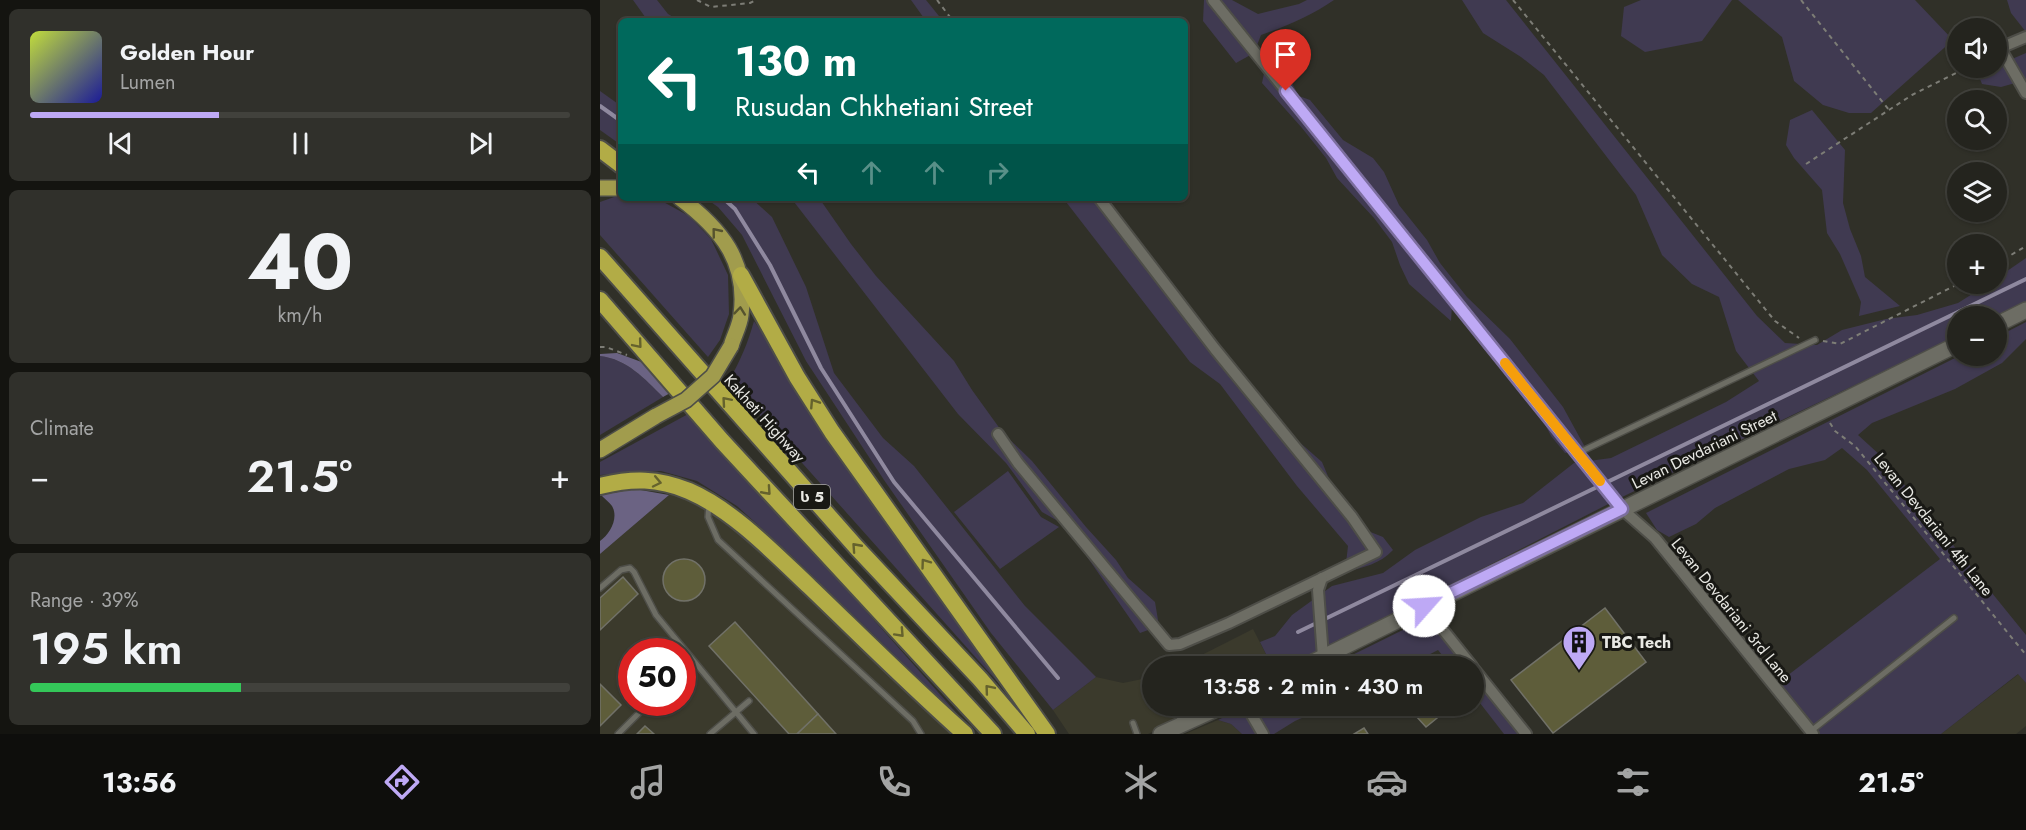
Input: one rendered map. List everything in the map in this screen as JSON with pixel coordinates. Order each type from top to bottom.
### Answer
[{"type":"highway","points":[[600,149],[618,163]]},
{"type":"highway","name":"Kakheti Highway","points":[[600,257],[849,539],[980,679],[1027,734]]},
{"type":"highway","points":[[741,275],[797,377],[832,432],[1047,733]]},
{"type":"highway","name":"ს 5","points":[[600,300],[737,458],[993,734]]},
{"type":"highway","points":[[600,486],[625,480],[654,480],[689,491],[728,514],[768,547],[965,734]]},
{"type":"main road","points":[[600,188],[618,188]]},
{"type":"main road","points":[[600,450],[686,400],[713,376],[731,346],[741,316],[741,275],[719,234],[700,213],[684,201]]},
{"type":"main road","points":[[2007,320],[2026,310]]},
{"type":"main road","name":"Levan Devdariani Street","points":[[1325,656],[1947,349]]},
{"type":"main road","points":[[1161,734],[1200,716]]},
{"type":"street","name":"Levan Devdariani 3rd Lane","points":[[1213,0],[1622,509],[1655,538],[1812,733]]},
{"type":"street","points":[[2026,37],[2000,48],[2026,93]]},
{"type":"street","points":[[998,434],[1018,463],[1169,645],[1180,644],[1228,623],[1376,552],[1352,517],[1215,349],[1101,201]]},
{"type":"street","points":[[1322,578],[1318,590],[1323,656]]},
{"type":"street","points":[[1424,606],[1463,656]]},
{"type":"street","points":[[1484,682],[1526,734]]},
{"type":"street","points":[[1252,716],[1263,734]]},
{"type":"lane","points":[[1577,453],[1815,340]]},
{"type":"lane","points":[[709,503],[708,517],[718,540],[913,721],[921,734]]},
{"type":"lane","points":[[600,588],[621,570],[630,568],[656,615],[754,734]]},
{"type":"lane","points":[[1812,733],[1954,618]]},
{"type":"lane","points":[[710,734],[749,701]]},
{"type":"lane","points":[[618,734],[636,716]]},
{"type":"lane","points":[[1179,716],[1182,724]]},
{"type":"lane","points":[[1133,723],[1137,734]]},
{"type":"path","points":[[697,0],[711,7],[750,3],[756,0]]},
{"type":"path","points":[[937,0],[951,18]]},
{"type":"path","points":[[1513,0],[1775,321],[1796,337],[1840,344],[1947,290]]},
{"type":"path","points":[[1801,0],[1889,110]]},
{"type":"path","points":[[1806,164],[1912,95],[1947,78]]},
{"type":"path","points":[[2007,257],[2026,246]]},
{"type":"path","points":[[600,347],[628,355]]},
{"type":"path","name":"Levan Devdariani 4th Lane","points":[[1822,410],[1834,431],[1855,446],[2026,655]]},
{"type":"shaded area","points":[[633,0],[657,0],[668,14],[675,18],[646,18]]},
{"type":"shaded area","points":[[911,0],[926,0],[941,18],[924,18]]},
{"type":"shaded area","points":[[1204,0],[1232,0],[1258,14],[1307,0],[1334,0],[1299,20],[1261,35],[1254,53],[1236,63],[1203,21]]},
{"type":"shaded area","points":[[1462,0],[1506,0],[1757,316],[1785,343],[1817,345],[1842,330],[1886,319],[1917,315],[1947,306],[1947,341],[1620,498],[1312,656],[1267,656],[1260,642],[1275,636],[1292,615],[1332,586],[1383,573],[1415,550],[1481,517],[1523,503],[1574,463],[1611,458],[1726,402],[1759,381],[1736,351],[1719,297],[1692,284],[1662,255],[1636,195],[1544,75],[1483,33]]},
{"type":"shaded area","points":[[1641,0],[1732,0],[1702,41],[1645,52],[1621,36],[1624,7]]},
{"type":"shaded area","points":[[1738,0],[1915,0],[1947,34],[1947,45],[1871,113],[1849,113],[1823,105],[1794,81],[1782,37]]},
{"type":"shaded area","points":[[2007,0],[2026,0],[2026,32],[2011,13]]},
{"type":"shaded area","points":[[2026,53],[2026,80],[2001,87],[1982,84],[1980,78],[2007,78],[2007,61]]},
{"type":"shaded area","points":[[1266,64],[1288,76],[1299,96],[1310,100],[1343,140],[1373,158],[1384,172],[1399,205],[1427,240],[1440,263],[1467,297],[1510,339],[1563,407],[1586,449],[1565,453],[1551,436],[1535,405],[1452,305],[1451,321],[1409,284],[1392,242],[1374,218],[1337,178],[1326,158],[1302,128],[1262,83]]},
{"type":"shaded area","points":[[600,91],[618,104],[618,143],[600,130]]},
{"type":"shaded area","points":[[1812,110],[1845,150],[1843,203],[1861,256],[1865,277],[1900,306],[1859,316],[1861,302],[1840,254],[1827,233],[1822,190],[1794,158],[1786,145],[1790,120]]},
{"type":"shaded area","points":[[618,196],[618,201],[662,201],[689,216],[711,239],[728,275],[729,314],[720,340],[708,357],[600,235],[600,202]]},
{"type":"shaded area","points":[[709,201],[754,201],[772,217],[806,287],[834,373],[883,438],[914,466],[1025,606],[1096,677],[1053,710],[991,633],[884,480],[806,361],[742,235],[718,207]]},
{"type":"shaded area","points":[[793,201],[821,201],[876,276],[954,361],[1003,433],[1032,461],[1116,560],[1128,578],[1155,602],[1159,626],[1140,633],[1065,525],[1042,512],[1006,463],[958,414]]},
{"type":"shaded area","points":[[1065,201],[1094,201],[1166,287],[1203,343],[1238,388],[1322,462],[1333,488],[1356,518],[1368,531],[1383,537],[1393,550],[1383,559],[1345,572],[1348,546],[1297,486],[1220,384],[1190,362]]},
{"type":"shaded area","points":[[2026,258],[2026,302],[2007,312],[2007,306],[1948,306],[1958,303],[1972,294],[2007,294],[2007,271]]},
{"type":"shaded area","points":[[754,321],[1011,697],[729,381]]},
{"type":"shaded area","points":[[2026,322],[2026,339],[2007,358],[2007,332]]},
{"type":"shaded area","points":[[617,353],[647,364],[672,392],[663,397],[627,366],[619,361],[600,356],[600,354]]},
{"type":"shaded area","points":[[600,356],[619,361],[627,366],[663,397],[600,435]]},
{"type":"shaded area","points":[[1947,362],[1947,366],[1997,366],[1955,389],[1872,423],[1858,435],[1881,456],[2026,635],[2026,683],[2018,674],[1941,734],[1820,734],[1779,682],[1940,559],[1867,470],[1842,448],[1825,460],[1789,469],[1715,508],[1696,524],[1669,537],[1657,530],[1646,513]]},
{"type":"shaded area","points":[[690,413],[969,727],[737,506],[697,481],[661,471],[600,475],[600,462]]},
{"type":"shaded area","points":[[1008,471],[1041,517],[1059,527],[1000,569],[954,512]]},
{"type":"shaded area","points":[[635,489],[669,495],[600,554],[600,541],[610,530],[614,521],[612,506],[601,495]]},
{"type":"shaded area","points":[[671,491],[686,497],[728,522],[799,586],[953,734],[600,734],[600,554]]},
{"type":"shaded area","points":[[1429,617],[1459,656],[1443,656],[1438,650],[1426,656],[1350,656]]},
{"type":"shaded area","points":[[1253,629],[1267,656],[1200,656]]},
{"type":"shaded area","points":[[2019,674],[2026,683],[2026,726],[2016,734],[1941,734]]},
{"type":"shaded area","points":[[1096,677],[1123,683],[1142,679],[1142,716],[1187,716],[1148,734],[1069,734],[1053,710]]},
{"type":"shaded area","points":[[1484,687],[1522,734],[1504,734],[1484,708]]},
{"type":"shaded area","points":[[1226,716],[1306,716],[1274,734],[1242,734],[1231,724],[1218,720]]},
{"type":"shaded area","points":[[1218,720],[1231,724],[1242,734],[1185,734]]},
{"type":"building","points":[[684,559],[692,560],[699,565],[704,572],[704,588],[699,595],[692,600],[684,601],[676,600],[669,595],[664,588],[663,580],[664,572],[669,565],[676,560]]},
{"type":"building","points":[[623,577],[638,594],[600,630],[600,598]]},
{"type":"building","name":"TBC Tech","points":[[1605,608],[1646,662],[1553,733],[1511,680]]},
{"type":"building","points":[[735,622],[818,714],[797,734],[789,734],[709,646]]},
{"type":"building","points":[[600,684],[618,702],[618,708],[600,726]]},
{"type":"building","points":[[818,714],[836,734],[797,734]]},
{"type":"building","points":[[1416,716],[1440,716],[1426,727]]},
{"type":"building","points":[[645,726],[654,734],[637,734]]},
{"type":"building","points":[[1364,728],[1368,734],[1354,734]]},
{"type":"waterway","points":[[600,106],[618,119]]},
{"type":"waterway","points":[[726,201],[735,209],[770,265],[821,368],[894,482],[1058,678]]},
{"type":"waterway","points":[[1298,632],[2026,279]]},
{"type":"slow traffic","points":[[1505,363],[1600,481]]},
{"type":"place","name":"TBC Tech","points":[[1579,671]]},
{"type":"route","points":[[1286,91],[1622,509],[1424,606]]}]
